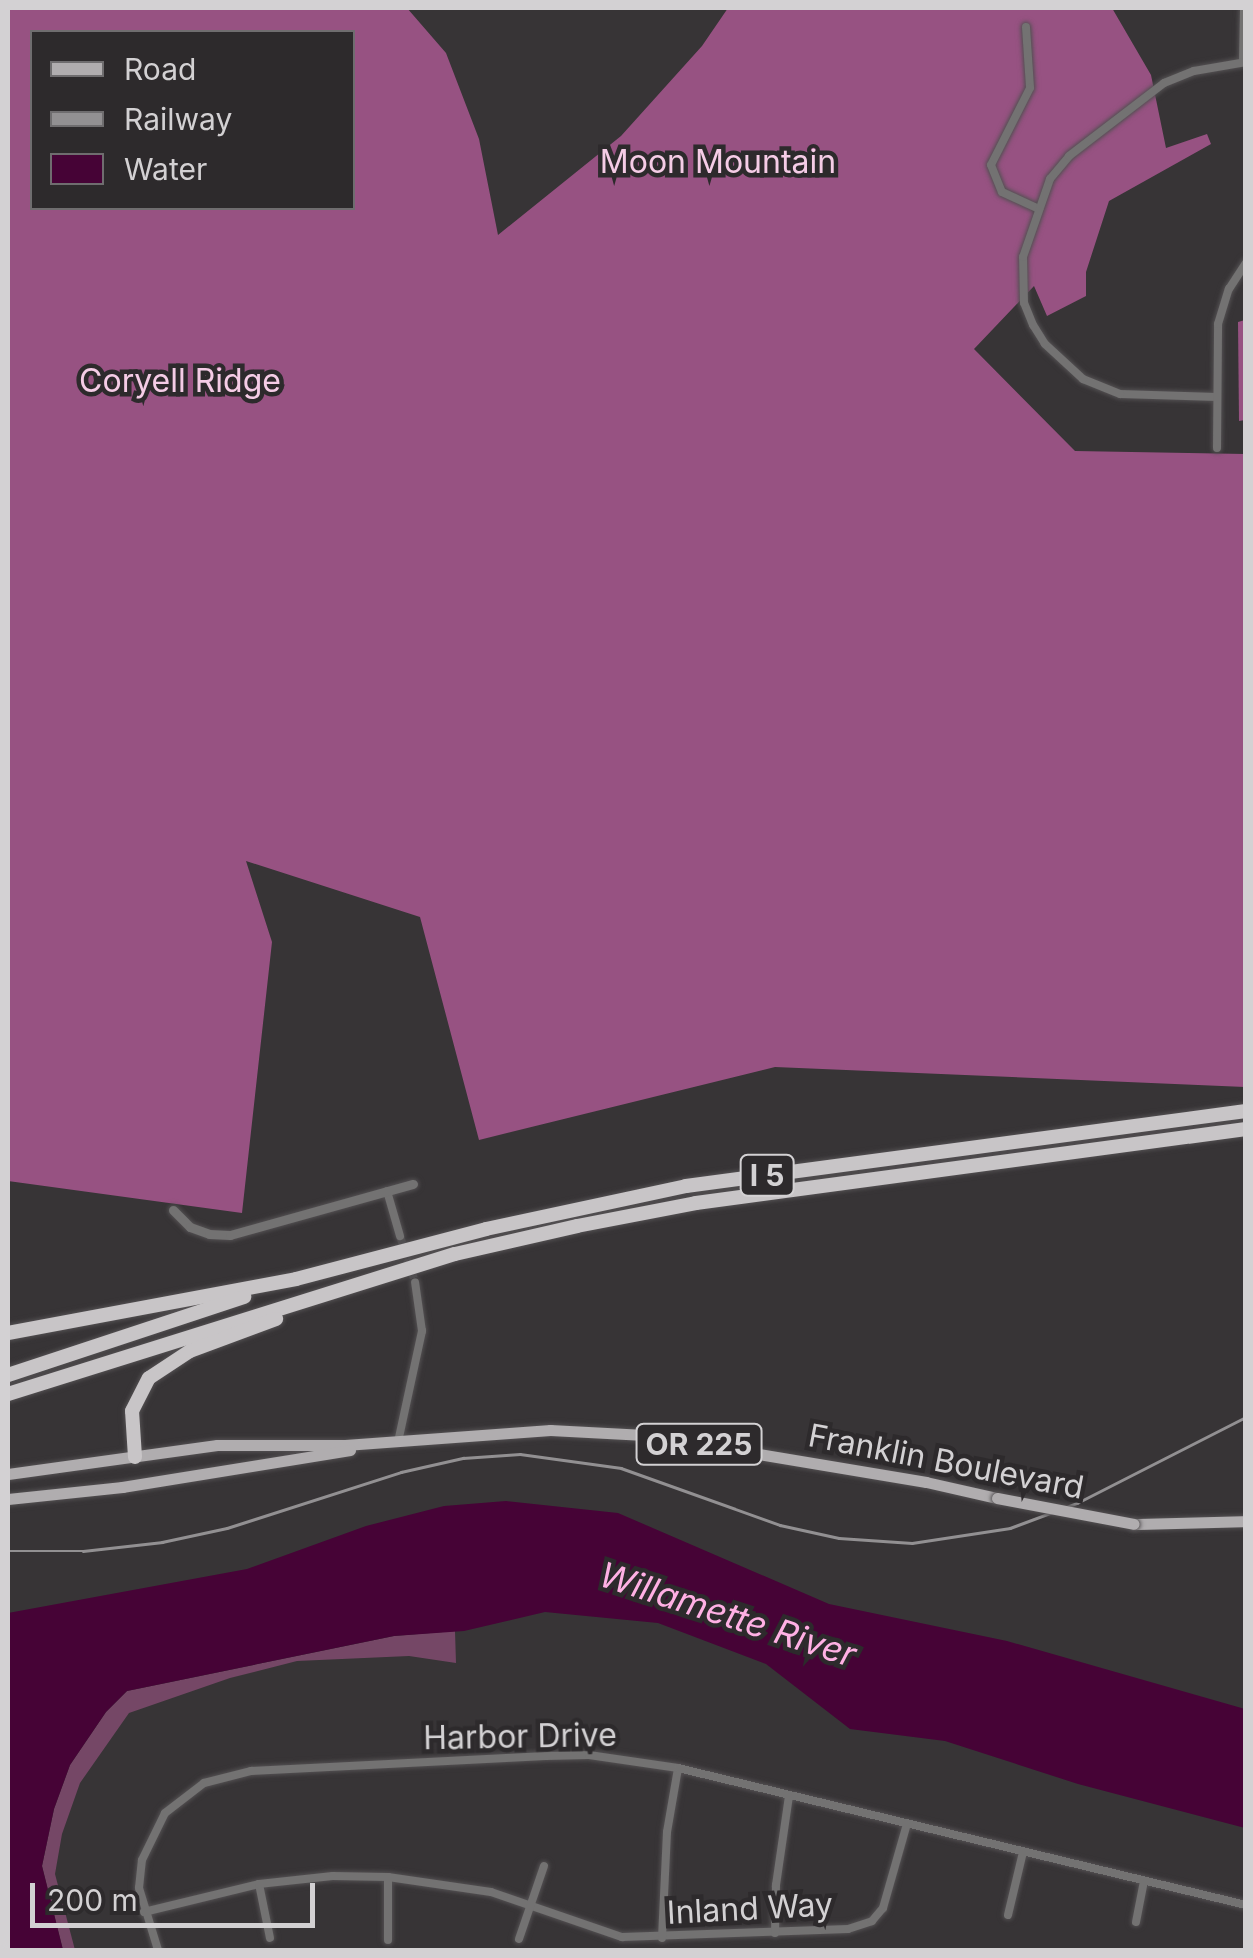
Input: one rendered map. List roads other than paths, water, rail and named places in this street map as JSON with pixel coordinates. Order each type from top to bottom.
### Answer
[{"type":"highway","name":"I 5","points":[[8,1375],[296,1279],[544,1216],[686,1186],[1246,1112]]},
{"type":"highway","name":"I 5","points":[[8,1394],[390,1274],[542,1234],[696,1203],[1246,1129]]},
{"type":"highway","points":[[135,1457],[132,1411],[149,1378],[162,1366],[390,1274]]},
{"type":"highway","points":[[8,1333],[296,1279]]},
{"type":"main road","name":"Franklin Boulevard","points":[[8,1498],[122,1487],[398,1442],[522,1430],[619,1433],[908,1478],[1134,1524],[1246,1520]]},
{"type":"main road","name":"Franklin Boulevard","points":[[135,1457],[217,1446],[398,1442]]},
{"type":"main road","name":"OR 225","points":[[8,1474],[135,1457]]},
{"type":"main road","points":[[122,1487],[134,1477],[135,1457]]},
{"type":"street","points":[[1217,397],[1120,394],[1083,379],[1063,363],[1033,325],[1024,303],[1023,257],[1058,167],[1143,96],[1194,71],[1244,62],[1244,8]]},
{"type":"street","points":[[1026,28],[1030,88],[993,156],[992,175],[1002,192],[1039,209]]},
{"type":"street","points":[[1217,448],[1222,308],[1246,263]]},
{"type":"street","points":[[173,1210],[190,1226],[209,1234],[230,1235],[413,1184]]},
{"type":"street","points":[[387,1191],[400,1236]]},
{"type":"street","points":[[398,1442],[422,1331],[415,1282]]},
{"type":"street","name":"Harbor Drive","points":[[158,1950],[139,1888],[151,1836],[165,1813],[184,1795],[228,1774],[560,1756],[640,1760],[678,1768],[1246,1905]]},
{"type":"street","points":[[662,1938],[666,1832],[678,1768]]},
{"type":"street","points":[[775,1933],[776,1885],[789,1796]]},
{"type":"street","name":"Inland Way","points":[[144,1912],[259,1884],[333,1876],[388,1877],[463,1886],[602,1932],[662,1938],[848,1929],[872,1920],[890,1893],[907,1824]]},
{"type":"street","points":[[1008,1915],[1022,1852]]},
{"type":"street","points":[[518,1940],[544,1866]]},
{"type":"street","points":[[388,1877],[388,1940]]},
{"type":"street","points":[[1136,1922],[1144,1881]]},
{"type":"street","points":[[259,1884],[270,1938]]},
{"type":"water","name":"Willamette River","points":[[506,1501],[618,1513],[829,1604],[1007,1641],[1245,1709],[1245,1828],[1078,1784],[945,1741],[850,1729],[766,1664],[658,1623],[545,1612],[464,1631],[394,1636],[127,1691],[106,1712],[70,1765],[54,1809],[42,1866],[63,1950],[8,1950],[8,1613],[247,1569],[366,1526],[444,1506]]},
{"type":"tunnel","points":[[400,1236],[415,1282]]},
{"type":"railway","points":[[8,1551],[83,1551],[162,1542],[227,1528],[401,1472],[463,1458],[520,1454],[621,1468],[780,1525],[839,1538],[912,1543],[1010,1528],[1077,1503],[1246,1417]]},
{"type":"park label","name":"Moon Mountain","points":[[718,162]]},
{"type":"park label","name":"Coryell Ridge","points":[[180,381]]}]
